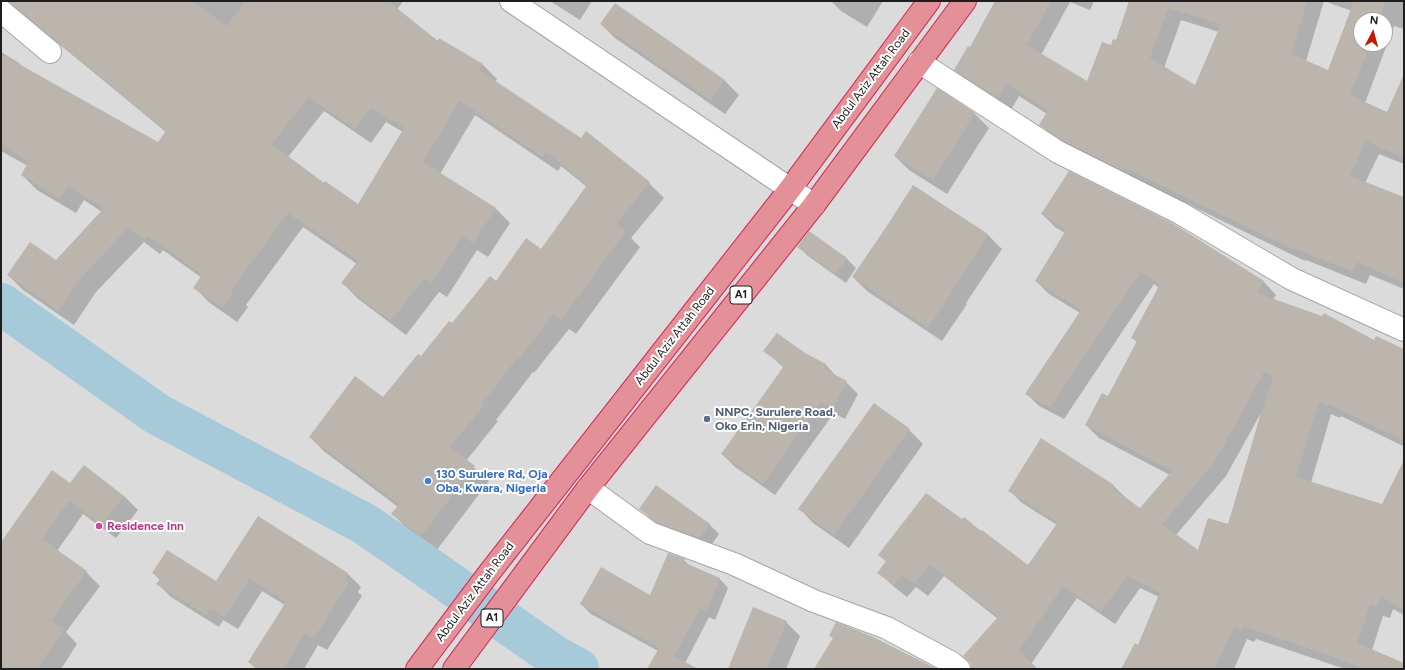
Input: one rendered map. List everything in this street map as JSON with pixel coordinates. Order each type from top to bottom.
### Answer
[{"type":"highway","name":"Abdul Aziz Attah Road","points":[[417,669],[489,573],[790,189],[929,1]]},
{"type":"highway","name":"A1","points":[[454,669],[588,488],[814,205],[965,1]]},
{"type":"street","points":[[511,1],[814,205]]},
{"type":"street","points":[[1,11],[50,52]]},
{"type":"street","points":[[920,62],[1058,152],[1180,213],[1292,279],[1404,330]]},
{"type":"street","points":[[588,488],[650,533],[734,564],[814,602],[887,628],[952,663],[959,669]]},
{"type":"shaded area","points":[[1,1],[1404,1],[1404,669],[1,669]]},
{"type":"building","points":[[8,1],[192,1],[227,26],[245,1],[388,1],[438,41],[439,38],[483,64],[479,70],[581,138],[586,131],[650,182],[616,224],[626,231],[561,320],[553,315],[519,359],[517,358],[482,404],[484,406],[450,447],[475,466],[421,536],[391,514],[399,504],[309,437],[355,376],[383,397],[418,354],[421,356],[449,321],[452,323],[490,276],[496,281],[526,238],[541,249],[587,185],[546,152],[542,157],[460,101],[423,162],[496,208],[473,243],[462,236],[432,283],[424,278],[391,321],[341,283],[358,261],[288,213],[231,290],[234,291],[222,308],[193,288],[202,275],[148,236],[145,240],[128,228],[82,277],[58,311],[7,275],[30,242],[56,260],[104,208],[68,186],[60,199],[21,175],[29,161],[1,145],[1,54],[158,142],[166,131]],"holes":[[[308,97],[355,129],[371,108],[404,128],[358,204],[325,181],[324,183],[272,144]]]},
{"type":"building","points":[[995,1],[1051,1],[1027,45],[1087,81],[1102,42],[1111,45],[1113,39],[1116,40],[1129,1],[1307,1],[1291,54],[1328,70],[1354,1],[1386,1],[1382,12],[1353,12],[1353,52],[1367,52],[1350,95],[1387,112],[1404,74],[1404,158],[1366,141],[1350,176],[1404,197],[1404,283],[1357,262],[1353,272],[1293,248],[1292,249],[1125,168],[1123,171],[1064,141],[1039,125],[1048,110],[1006,84],[998,98],[954,70],[968,46],[970,47]],"holes":[[[1168,8],[1221,24],[1195,85],[1150,58]]]},
{"type":"building","points":[[615,3],[725,80],[711,101],[600,24]]},
{"type":"building","points":[[937,88],[975,113],[933,180],[894,156]]},
{"type":"building","points":[[1069,171],[1174,224],[1264,281],[1257,293],[1322,316],[1324,313],[1374,340],[1376,336],[1404,349],[1404,441],[1328,404],[1327,406],[1319,402],[1296,477],[1382,504],[1404,460],[1404,610],[1381,597],[1377,606],[1370,604],[1357,643],[1404,663],[1404,669],[1368,669],[1243,626],[1241,630],[1234,627],[1215,669],[1121,669],[1135,643],[1138,645],[1160,592],[1127,576],[1101,612],[1063,586],[1019,651],[1038,669],[971,669],[971,664],[963,656],[998,617],[930,564],[915,584],[902,575],[894,585],[877,573],[886,561],[878,555],[926,493],[962,519],[964,517],[1028,565],[1058,522],[1008,491],[1041,438],[1114,485],[1112,488],[1140,508],[1172,471],[1085,425],[1102,393],[1108,396],[1137,341],[1131,338],[1160,284],[1141,272],[1050,407],[1025,394],[1081,310],[1035,281],[1066,230],[1041,214]],"holes":[[[1264,372],[1273,376],[1228,524],[1208,518],[1198,550],[1162,524],[1214,463]]]},
{"type":"building","points":[[913,185],[988,234],[928,328],[852,277]]},
{"type":"building","points":[[809,231],[847,258],[836,274],[797,247]]},
{"type":"building","points":[[777,333],[805,353],[826,364],[824,369],[847,381],[833,408],[821,402],[763,484],[721,454],[784,366],[763,351]]},
{"type":"building","points":[[874,403],[910,429],[834,535],[798,509]]},
{"type":"building","points":[[84,465],[124,496],[102,525],[69,501],[42,539],[87,571],[51,621],[64,629],[37,669],[1,669],[1,542],[52,470],[70,483]]},
{"type":"building","points":[[656,485],[710,524],[700,538],[660,524],[639,509]]},
{"type":"building","points":[[258,516],[348,573],[345,580],[349,583],[314,638],[305,633],[283,669],[258,669],[248,662],[286,602],[249,579],[225,617],[210,608],[206,615],[156,584],[161,578],[152,573],[167,550],[216,581]]},
{"type":"building","points":[[668,553],[685,559],[683,562],[720,578],[706,611],[700,609],[674,656],[698,669],[647,669],[659,648],[580,604],[601,567],[650,595]]},
{"type":"building","points":[[753,607],[787,621],[767,669],[728,669]]},
{"type":"building","points":[[836,622],[871,636],[937,669],[814,669],[833,638],[829,636]]},
{"type":"waterway","points":[[1,304],[157,414],[365,524],[556,657],[578,669]]},
{"type":"place","name":"NNPC, Surulere Road, Oko Erin, Nigeria","points":[[707,419]]},
{"type":"place","name":"130 Surulere Rd, Oja Oba, Kwara, Nigeria","points":[[428,481]]},
{"type":"place","name":"Residence Inn","points":[[99,526]]}]
